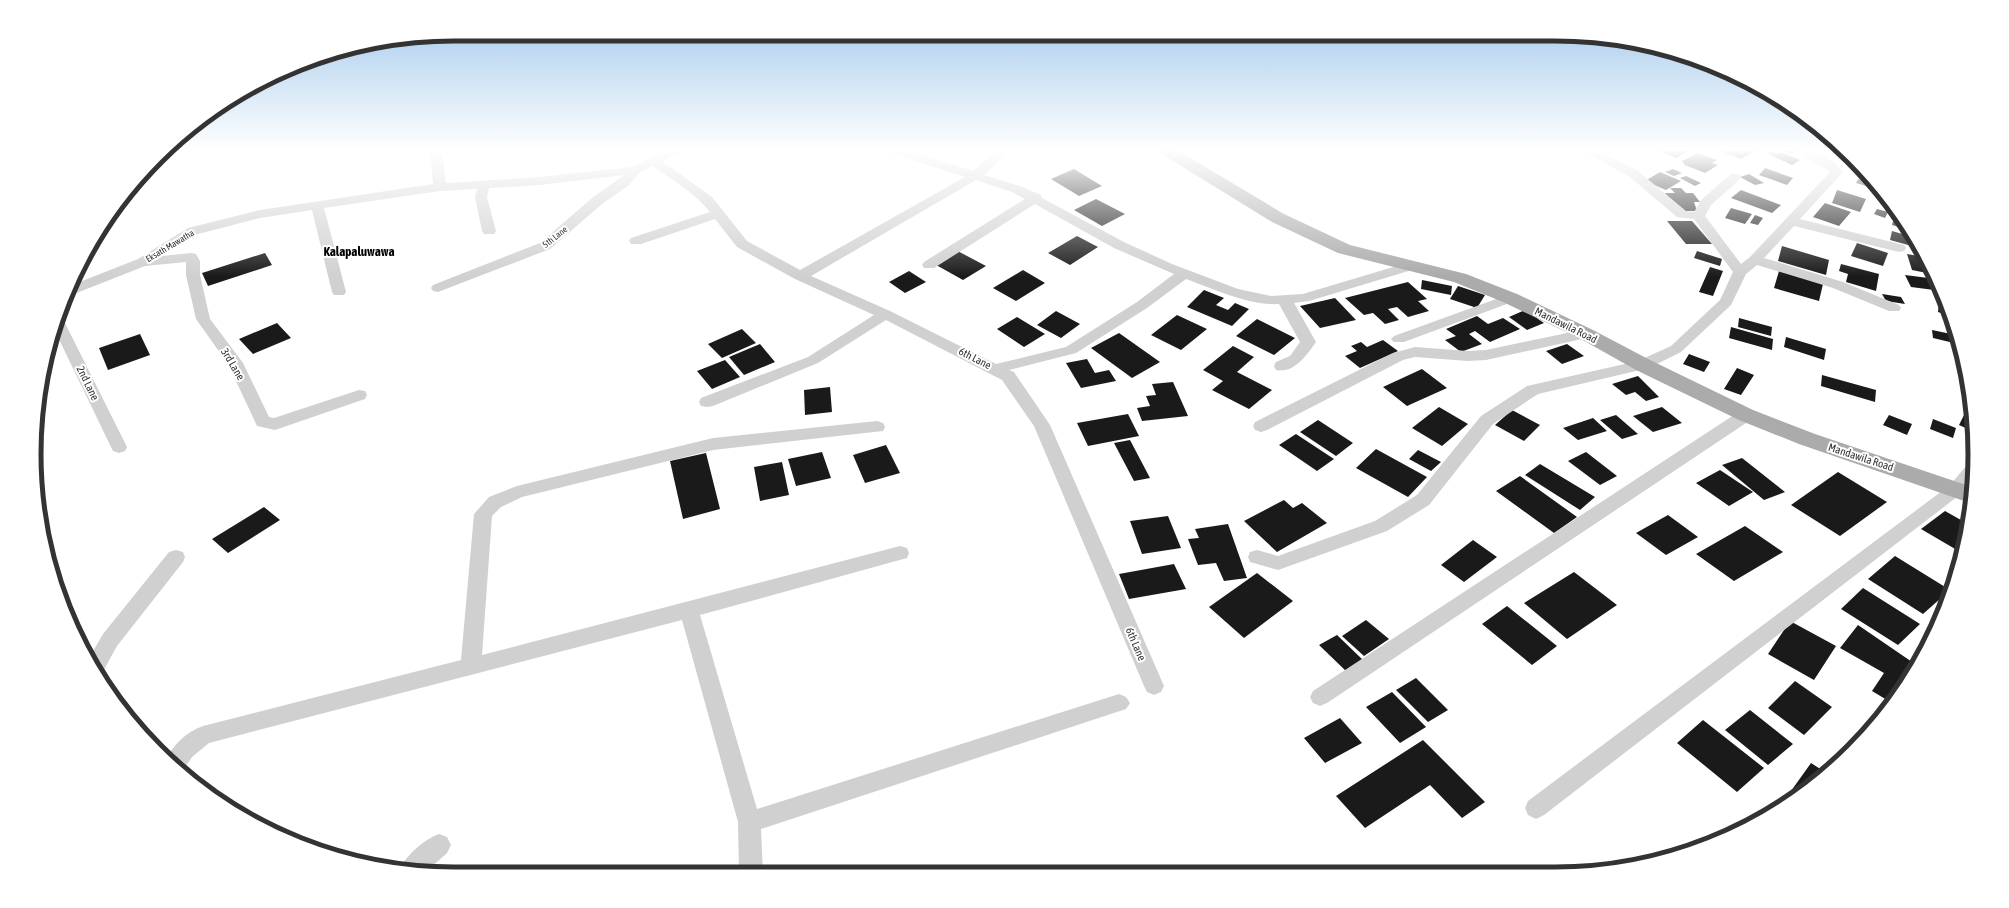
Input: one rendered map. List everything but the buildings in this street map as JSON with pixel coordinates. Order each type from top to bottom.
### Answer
[{"type":"main road","name":"Mandawila Road","points":[[1236,192],[1278,218],[1344,249],[1460,278],[1510,298],[1586,334],[1643,365],[1746,415],[1807,439],[1964,492]]},
{"type":"street","name":"Eksath Mawatha","points":[[76,288],[143,262],[193,231],[260,214],[398,192]]},
{"type":"street","points":[[482,192],[481,197],[489,231]]},
{"type":"street","name":"5th Lane","points":[[438,288],[545,246],[597,201],[610,192]]},
{"type":"street","name":"6th Lane","points":[[696,192],[706,200],[742,244],[800,276],[885,314],[1008,376],[1042,425],[1154,686]]},
{"type":"street","points":[[800,276],[947,192]]},
{"type":"street","points":[[1023,192],[1120,245],[1183,274],[1234,292],[1271,300],[1304,298],[1410,266]]},
{"type":"street","points":[[1656,192],[1682,214],[1698,216],[1740,272]]},
{"type":"street","points":[[1698,216],[1706,203],[1718,192]]},
{"type":"street","points":[[1257,557],[1278,563],[1381,526],[1423,500],[1487,420],[1533,390],[1643,365],[1676,349],[1726,302],[1740,272],[1755,260],[1818,192]]},
{"type":"street","points":[[929,265],[1036,198]]},
{"type":"street","points":[[316,205],[339,292]]},
{"type":"street","points":[[636,241],[718,214]]},
{"type":"street","points":[[1792,221],[1899,248]]},
{"type":"street","name":"3rd Lane","points":[[143,262],[191,257],[194,261],[193,275],[203,319],[235,363],[263,422],[275,424],[359,395]]},
{"type":"street","points":[[1755,260],[1838,284],[1894,308]]},
{"type":"street","points":[[995,369],[1071,350],[1142,305],[1183,274]]},
{"type":"street","points":[[1399,339],[1510,298]]},
{"type":"street","points":[[1282,366],[1295,360],[1308,342],[1284,299]]},
{"type":"street","points":[[707,402],[813,360],[885,314]]},
{"type":"street","name":"2nd Lane","points":[[61,329],[119,447]]},
{"type":"street","points":[[1261,426],[1398,356],[1415,352],[1468,356],[1486,354],[1586,334]]},
{"type":"street","points":[[1320,697],[1746,415]]},
{"type":"street","points":[[470,667],[483,514],[495,502],[517,492],[713,444],[877,426]]},
{"type":"street","points":[[1536,808],[1964,492]]},
{"type":"street","points":[[177,760],[184,750],[203,735],[689,610],[900,553]]},
{"type":"street","points":[[98,662],[110,640],[176,557]]},
{"type":"street","points":[[689,610],[749,822],[751,867]]},
{"type":"street","points":[[749,822],[1119,703]]},
{"type":"street","points":[[417,865],[439,846]]},
{"type":"district","name":"Kalapaluwawa","points":[[359,251]]}]
